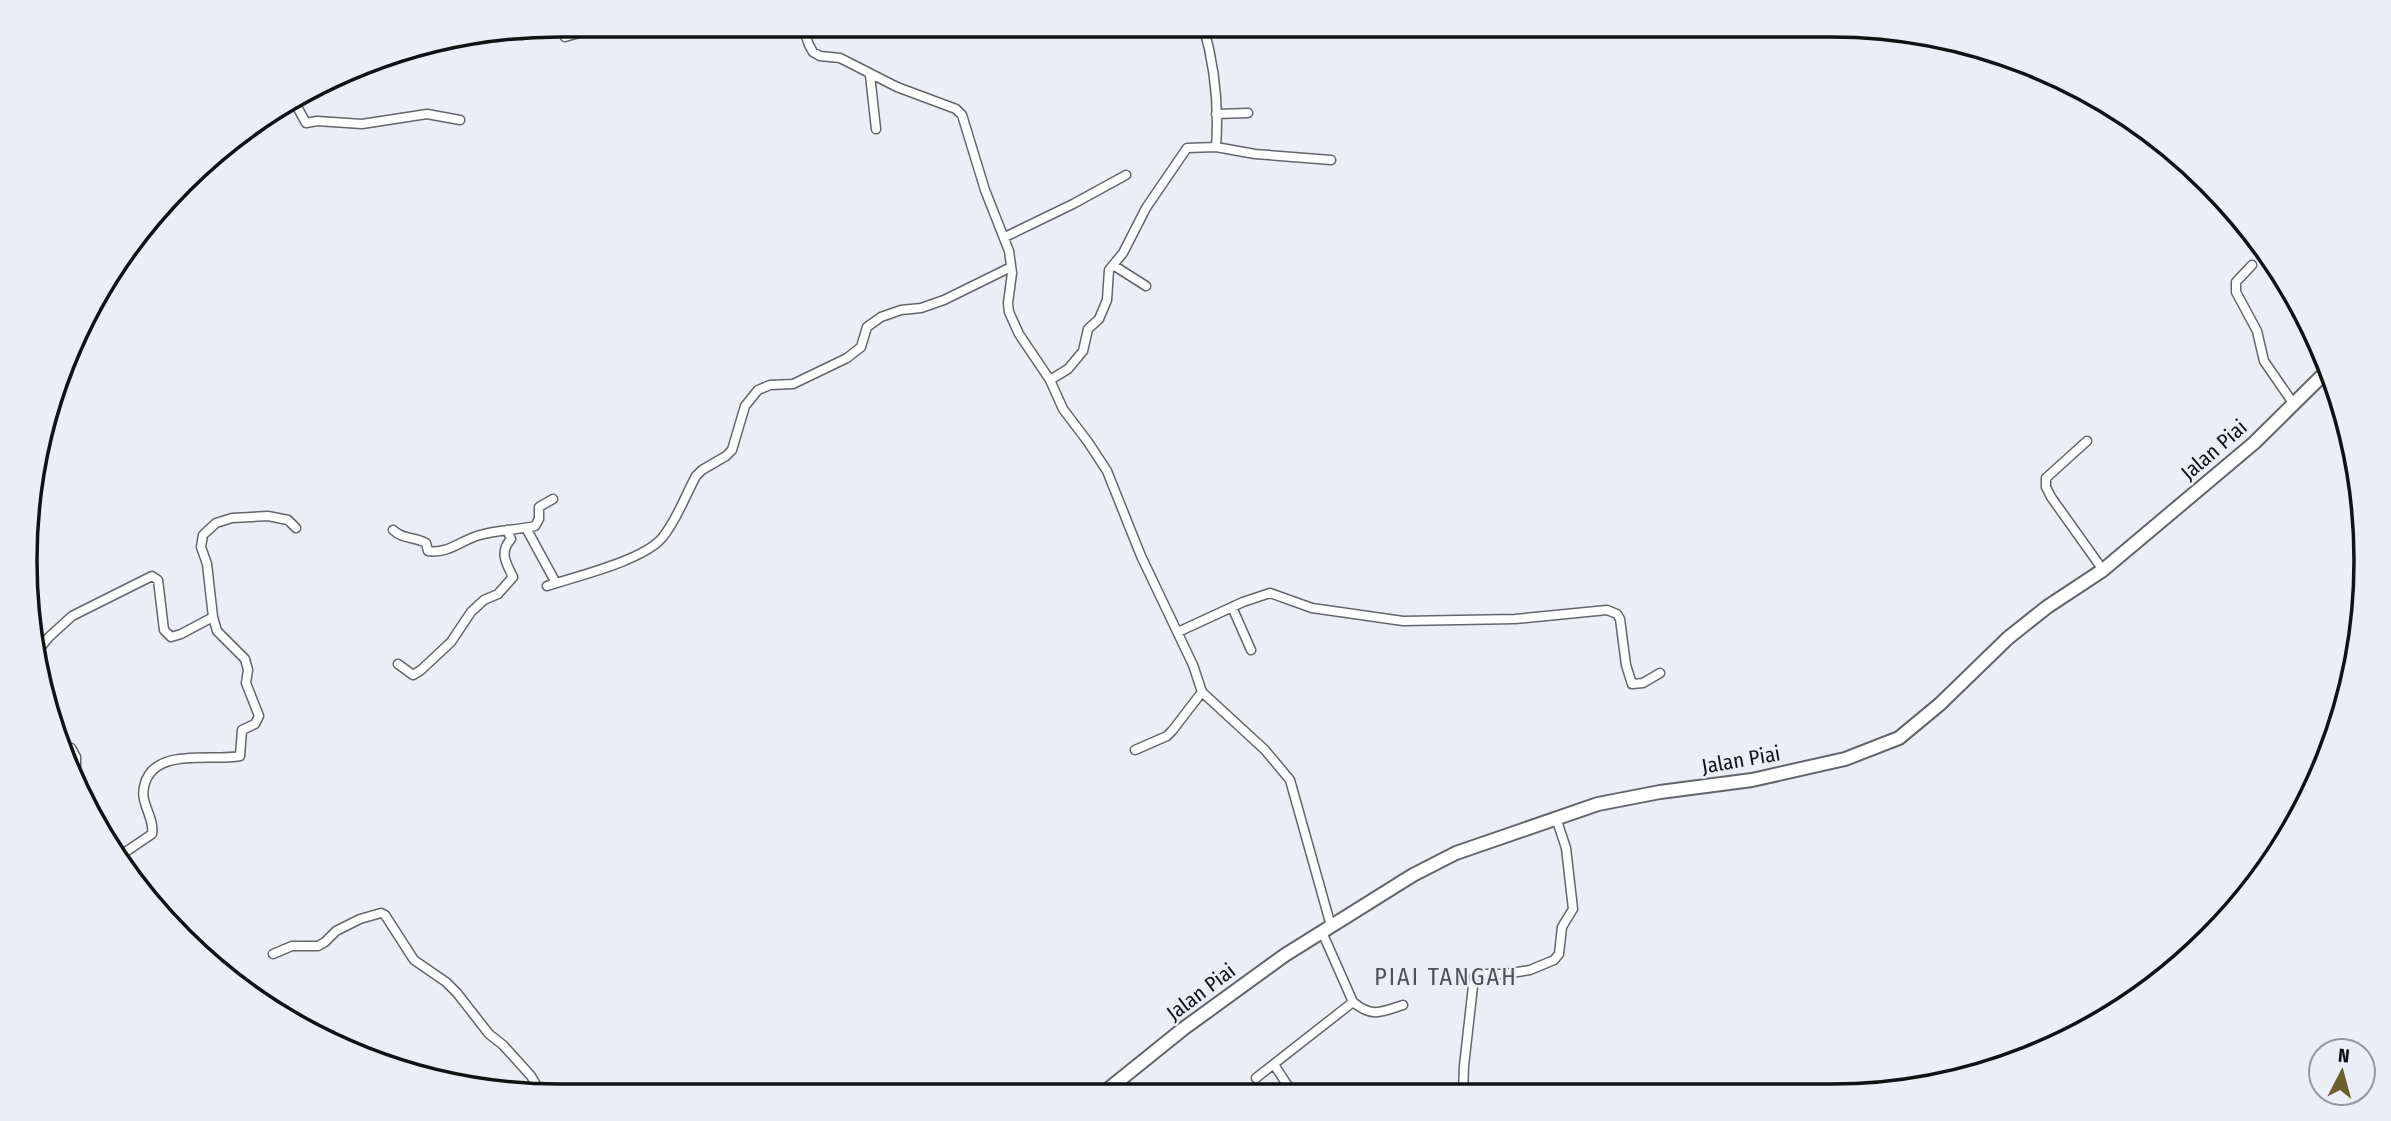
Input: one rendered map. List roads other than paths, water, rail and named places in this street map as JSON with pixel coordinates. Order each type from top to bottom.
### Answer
[{"type":"street","points":[[807,37],[813,52],[820,56],[839,58],[870,75],[956,109],[962,115],[985,190],[1006,237],[1011,267],[1009,312],[1019,334],[1049,380],[1063,409],[1107,471],[1141,556],[1178,632],[1202,692],[1265,750],[1290,780],[1326,929],[1353,1002],[1363,1011],[1371,1013],[1403,1005]]},
{"type":"street","points":[[1206,37],[1216,114],[1216,147]]},
{"type":"street","points":[[870,75],[876,129]]},
{"type":"street","points":[[298,108],[306,123],[317,121],[362,124],[427,114],[460,120]]},
{"type":"street","points":[[1216,114],[1248,113]]},
{"type":"street","points":[[1049,380],[1068,369],[1083,351],[1088,328],[1099,318],[1107,300],[1109,270],[1123,253],[1146,208],[1183,152],[1192,146],[1216,147],[1255,154],[1331,160]]},
{"type":"street","points":[[1006,237],[1126,175]]},
{"type":"street","points":[[1113,265],[1146,286]]},
{"type":"street","points":[[2252,265],[2236,282],[2236,292],[2254,324],[2264,361],[2292,403]]},
{"type":"street","points":[[526,528],[552,585],[648,550],[659,541],[696,476],[726,457],[732,450],[745,406],[758,390],[770,385],[793,384],[847,358],[861,347],[867,327],[881,317],[944,300],[1011,267]]},
{"type":"street","name":"Jalan Piai","points":[[1115,1084],[1284,955],[1413,875],[1456,853],[1556,818],[1622,799],[1752,780],[1845,759],[1899,738],[2008,638],[2047,607],[2103,570],[2254,443],[2320,377]]},
{"type":"street","points":[[2087,441],[2046,478],[2045,484],[2051,497],[2103,570]]},
{"type":"street","points":[[393,530],[401,537],[426,543],[428,551],[439,553],[454,548],[465,540],[535,526],[539,519],[539,507],[553,499]]},
{"type":"street","points":[[126,852],[152,834],[152,824],[144,800],[144,786],[151,772],[164,763],[181,758],[240,757],[243,730],[257,721],[257,709],[246,683],[246,659],[221,637],[213,617],[207,564],[201,547],[203,536],[216,523],[232,518],[268,516],[288,520],[296,528]]},
{"type":"street","points":[[398,664],[412,675],[421,670],[451,642],[471,612],[507,585],[513,577],[504,560],[505,546],[511,539],[507,530]]},
{"type":"street","points":[[44,644],[72,615],[152,576],[158,580],[163,630],[166,634],[171,637],[181,634],[213,617]]},
{"type":"street","points":[[1178,632],[1270,593],[1312,608],[1420,622],[1515,619],[1607,610],[1617,614],[1620,619],[1626,665],[1632,684],[1643,683],[1660,673]]},
{"type":"street","points":[[1232,607],[1251,650]]},
{"type":"street","points":[[1135,750],[1167,736],[1185,717],[1202,692]]},
{"type":"street","points":[[1463,1084],[1474,977],[1479,974],[1530,970],[1554,960],[1559,954],[1562,927],[1573,909],[1566,848],[1556,818]]},
{"type":"street","points":[[274,954],[292,946],[318,946],[325,943],[336,931],[360,919],[381,913],[385,915],[414,960],[457,993],[489,1034],[503,1045],[535,1083]]},
{"type":"street","points":[[1256,1078],[1275,1066],[1353,1002]]},
{"type":"street","points":[[1275,1066],[1287,1084]]},
{"type":"district","name":"PIAI TANGAH","points":[[1446,977]]}]
